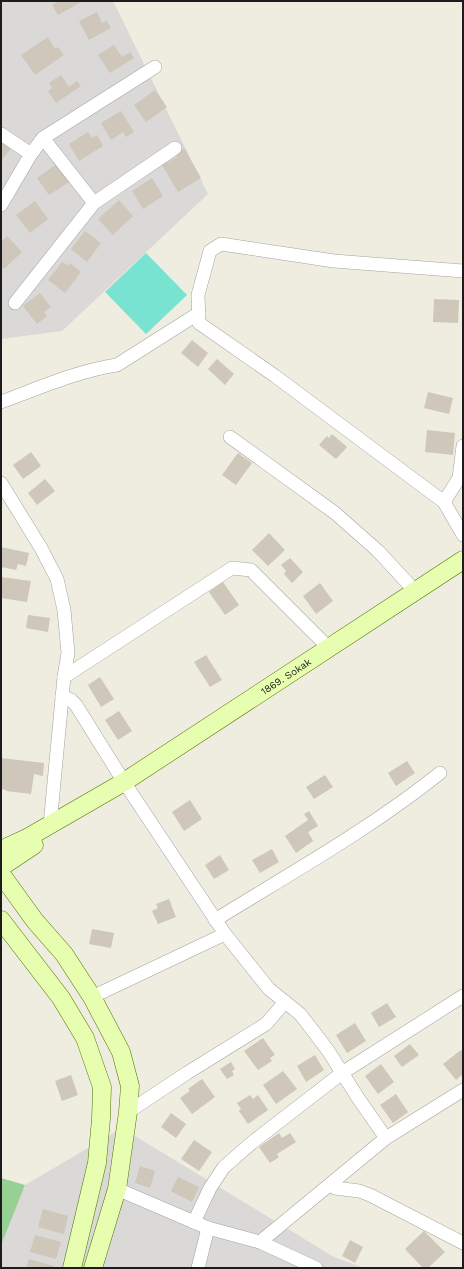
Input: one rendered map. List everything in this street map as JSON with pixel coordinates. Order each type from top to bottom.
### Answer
[{"type":"main road","name":"1869. Sokak","points":[[1,850],[27,838],[124,782],[463,560]]},
{"type":"main road","name":"1869. Sokak","points":[[1,866],[24,852],[107,792]]},
{"type":"main road","points":[[18,898],[14,886],[14,875],[16,867],[24,852]]},
{"type":"main road","points":[[1,874],[35,921],[64,954],[92,997],[121,1052],[130,1086],[118,1189],[93,1268]]},
{"type":"main road","points":[[1,920],[65,1004],[85,1038],[102,1087],[97,1163],[72,1268]]},
{"type":"street","points":[[1,205],[31,154],[43,138],[155,67]]},
{"type":"street","points":[[1,134],[31,154]]},
{"type":"street","points":[[43,138],[94,203]]},
{"type":"street","points":[[15,303],[94,203],[175,148]]},
{"type":"street","points":[[463,271],[334,261],[221,244],[210,251],[198,295],[199,323],[275,376],[444,502],[463,535]]},
{"type":"street","points":[[1,402],[104,367],[117,366],[199,313]]},
{"type":"street","points":[[230,437],[335,513],[378,551],[415,592]]},
{"type":"street","points":[[444,502],[459,478],[463,446]]},
{"type":"street","points":[[1,483],[41,548],[57,580],[64,610],[68,653],[62,696],[50,825]]},
{"type":"street","points":[[64,677],[232,568],[251,570],[329,648]]},
{"type":"street","points":[[62,696],[71,700],[76,705],[124,782],[224,934],[269,989],[300,1014],[329,1052],[342,1074],[386,1138]]},
{"type":"street","points":[[215,920],[409,798],[440,773]]},
{"type":"street","points":[[92,997],[224,934]]},
{"type":"street","points":[[194,1222],[210,1188],[224,1167],[254,1141],[342,1074],[463,996]]},
{"type":"street","points":[[128,1112],[187,1072],[266,1024],[285,1002]]},
{"type":"street","points":[[260,1242],[386,1138],[463,1090]]},
{"type":"street","points":[[331,1184],[335,1188],[358,1191],[370,1196],[463,1243]]},
{"type":"street","points":[[118,1189],[208,1228],[260,1242],[292,1263],[316,1268]]},
{"type":"street","points":[[198,1268],[208,1228]]},
{"type":"shaded area","points":[[1,1],[113,1],[208,194],[62,331],[1,339]]},
{"type":"shaded area","points":[[146,253],[187,295],[146,334],[105,292]]},
{"type":"shaded area","points":[[122,1128],[334,1257],[364,1268],[1,1268],[1,1241],[25,1185]]},
{"type":"green space","points":[[1,1178],[25,1185],[1,1245]]},
{"type":"building","points":[[57,1],[83,1],[58,15],[52,5]]},
{"type":"building","points":[[97,12],[102,23],[107,21],[111,28],[89,40],[79,21]]},
{"type":"building","points":[[48,37],[55,49],[58,47],[64,55],[35,75],[21,55]]},
{"type":"building","points":[[114,45],[122,57],[130,52],[134,58],[110,73],[98,55]]},
{"type":"building","points":[[61,75],[69,87],[77,81],[81,86],[56,103],[48,91],[52,88],[49,83]]},
{"type":"building","points":[[155,90],[167,107],[146,122],[134,105]]},
{"type":"building","points":[[121,111],[134,132],[126,137],[123,132],[111,140],[101,123]]},
{"type":"building","points":[[88,132],[92,138],[97,135],[103,146],[79,161],[69,144]]},
{"type":"building","points":[[1,140],[11,148],[1,161]]},
{"type":"building","points":[[184,148],[201,178],[178,192],[162,165],[177,157],[175,153]]},
{"type":"building","points":[[58,163],[71,181],[49,195],[37,178]]},
{"type":"building","points":[[152,178],[163,196],[143,209],[132,191]]},
{"type":"building","points":[[119,200],[133,216],[113,235],[98,219]]},
{"type":"building","points":[[35,201],[48,219],[30,233],[16,215]]},
{"type":"building","points":[[85,231],[101,243],[87,262],[71,249]]},
{"type":"building","points":[[7,236],[22,252],[4,269],[1,266],[1,242]]},
{"type":"building","points":[[62,262],[68,266],[70,263],[81,272],[65,293],[48,280]]},
{"type":"building","points":[[40,293],[51,307],[44,312],[47,316],[37,324],[23,306]]},
{"type":"building","points":[[434,299],[459,300],[458,323],[433,322]]},
{"type":"building","points":[[192,340],[208,353],[198,367],[181,353]]},
{"type":"building","points":[[217,359],[234,374],[225,385],[208,369]]},
{"type":"building","points":[[428,392],[453,398],[449,414],[424,408]]},
{"type":"building","points":[[427,430],[455,433],[453,455],[425,452]]},
{"type":"building","points":[[332,434],[347,447],[336,459],[319,445],[327,436],[329,438]]},
{"type":"building","points":[[31,452],[41,466],[23,479],[13,465]]},
{"type":"building","points":[[238,453],[252,463],[236,485],[222,475]]},
{"type":"building","points":[[45,479],[55,491],[37,505],[28,493]]},
{"type":"building","points":[[269,533],[285,550],[268,566],[252,550]]},
{"type":"building","points":[[1,547],[29,553],[26,566],[18,564],[16,570],[1,567]]},
{"type":"building","points":[[290,558],[303,572],[292,583],[284,574],[286,571],[281,565]]},
{"type":"building","points":[[1,577],[31,581],[27,602],[1,598]]},
{"type":"building","points":[[223,582],[239,605],[225,615],[209,592]]},
{"type":"building","points":[[320,583],[333,601],[316,614],[303,596]]},
{"type":"building","points":[[28,615],[50,618],[48,632],[26,628]]},
{"type":"building","points":[[206,655],[222,680],[210,687],[194,662]]},
{"type":"building","points":[[100,677],[114,699],[101,707],[88,685]]},
{"type":"building","points":[[119,711],[132,731],[118,740],[105,720]]},
{"type":"building","points":[[1,758],[44,763],[43,776],[34,774],[31,794],[1,789]]},
{"type":"building","points":[[407,761],[415,773],[396,786],[388,773]]},
{"type":"building","points":[[325,775],[333,787],[314,799],[306,787]]},
{"type":"building","points":[[190,800],[202,819],[184,831],[172,812]]},
{"type":"building","points":[[309,811],[318,826],[308,832],[313,841],[296,853],[285,836],[308,820],[304,814]]},
{"type":"building","points":[[272,849],[279,862],[260,873],[252,860]]},
{"type":"building","points":[[220,855],[229,870],[214,879],[205,865]]},
{"type":"building","points":[[169,899],[176,917],[158,924],[152,911],[158,908],[156,904]]},
{"type":"building","points":[[92,929],[114,933],[111,948],[89,944]]},
{"type":"building","points":[[387,1003],[396,1017],[379,1027],[371,1013]]},
{"type":"building","points":[[355,1023],[366,1041],[347,1053],[336,1035]]},
{"type":"building","points":[[263,1038],[275,1055],[270,1058],[272,1061],[258,1070],[244,1051]]},
{"type":"building","points":[[410,1044],[419,1055],[402,1067],[394,1056]]},
{"type":"building","points":[[461,1050],[463,1053],[463,1074],[456,1080],[443,1064]]},
{"type":"building","points":[[315,1055],[324,1070],[306,1082],[297,1066]]},
{"type":"building","points":[[231,1062],[235,1069],[232,1071],[234,1075],[227,1079],[220,1069]]},
{"type":"building","points":[[381,1064],[394,1082],[378,1094],[365,1076]]},
{"type":"building","points":[[283,1071],[297,1089],[276,1104],[263,1085]]},
{"type":"building","points":[[71,1075],[78,1095],[62,1101],[55,1081]]},
{"type":"building","points":[[202,1079],[215,1097],[192,1114],[180,1098],[190,1091],[188,1089]]},
{"type":"building","points":[[396,1094],[408,1112],[393,1123],[380,1105]]},
{"type":"building","points":[[250,1095],[253,1099],[258,1095],[268,1110],[248,1124],[239,1111],[241,1109],[237,1103]]},
{"type":"building","points":[[171,1113],[186,1124],[176,1138],[161,1127]]},
{"type":"building","points":[[279,1133],[282,1138],[290,1133],[296,1142],[277,1154],[279,1157],[270,1163],[259,1147]]},
{"type":"building","points":[[194,1140],[212,1152],[199,1171],[181,1159]]},
{"type":"building","points":[[140,1166],[155,1171],[150,1188],[135,1183]]},
{"type":"building","points":[[178,1177],[199,1187],[192,1202],[171,1191]]},
{"type":"building","points":[[43,1209],[68,1216],[64,1234],[38,1227]]},
{"type":"building","points":[[424,1231],[445,1252],[428,1268],[423,1268],[405,1249]]},
{"type":"building","points":[[35,1235],[61,1242],[56,1259],[30,1252]]},
{"type":"building","points":[[350,1240],[363,1247],[355,1263],[342,1256]]},
{"type":"building","points":[[29,1259],[54,1266],[54,1268],[26,1268]]}]
